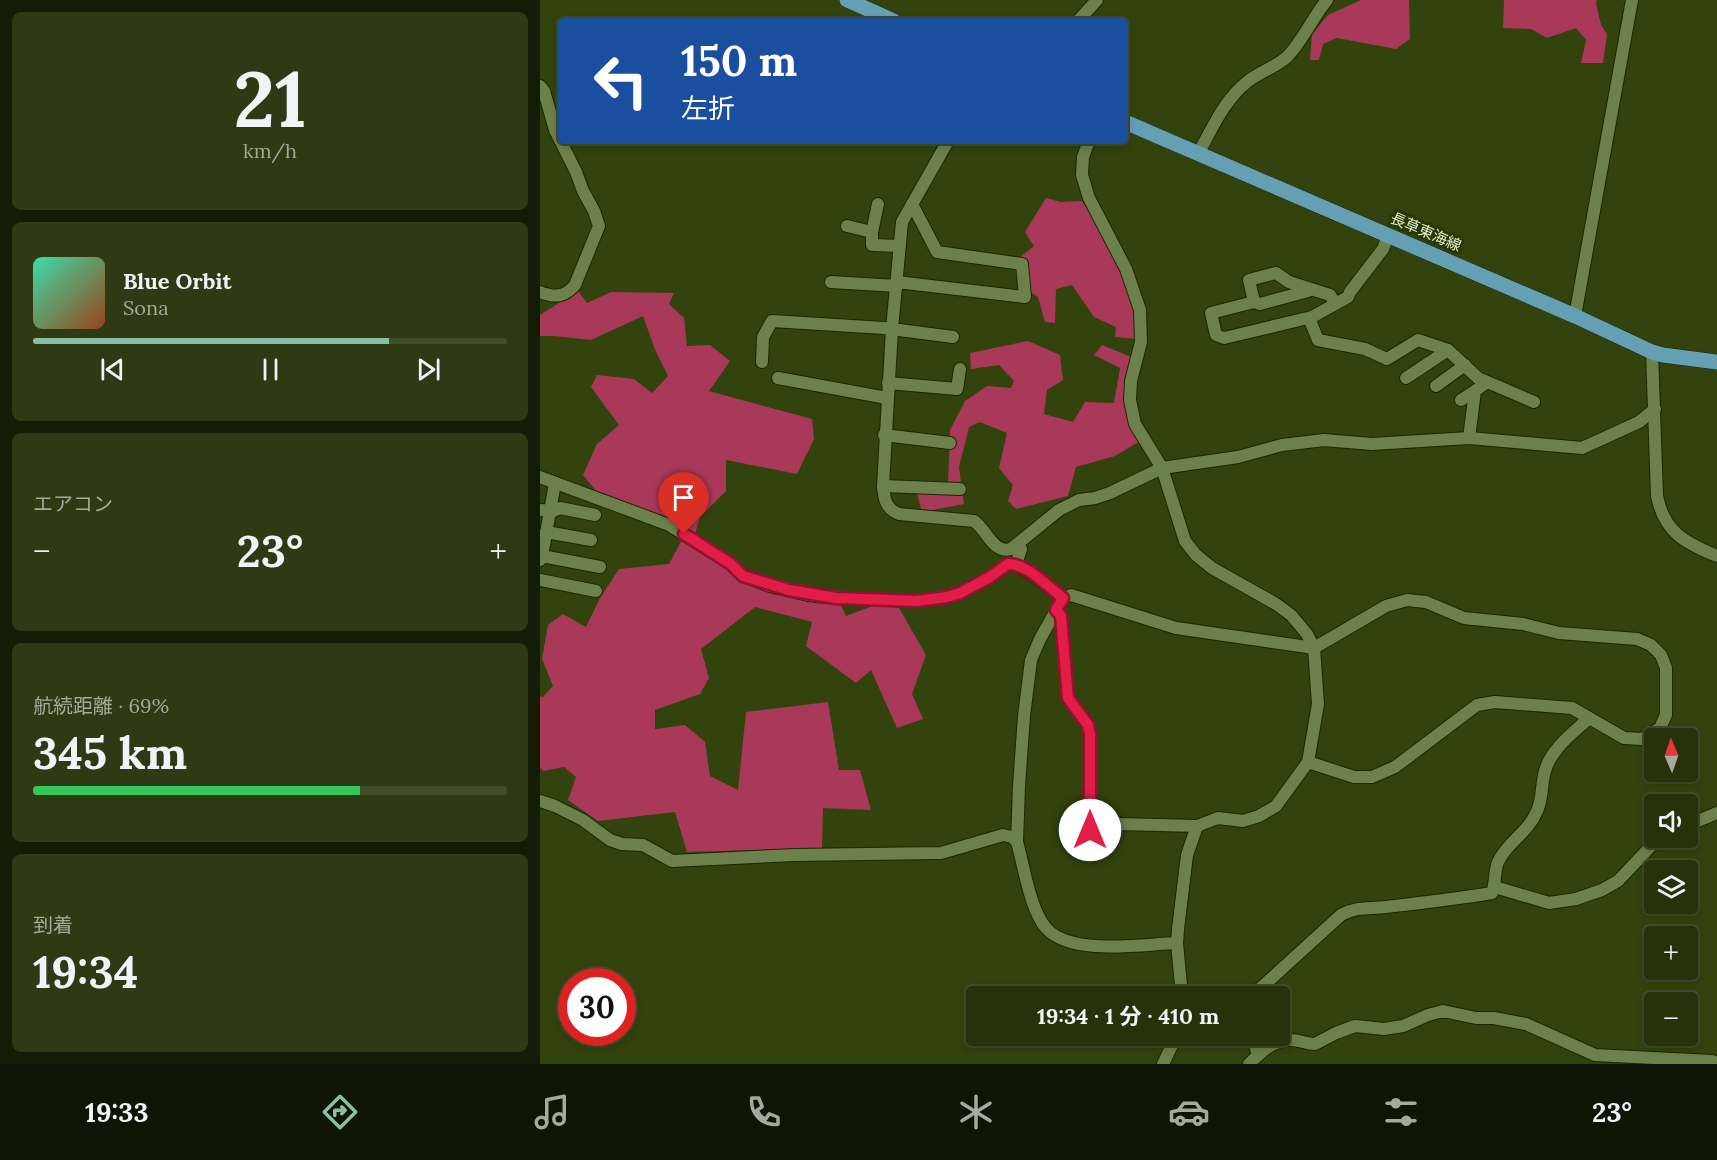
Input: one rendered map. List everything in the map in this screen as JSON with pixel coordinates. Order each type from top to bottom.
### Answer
[{"type":"main road","points":[[847,0],[887,18]]},
{"type":"main road","name":"長草東海線","points":[[1128,123],[1575,316],[1652,352],[1717,362]]},
{"type":"street","points":[[1081,18],[1097,0]]},
{"type":"street","points":[[1198,154],[1222,110],[1246,82],[1285,58],[1298,44],[1311,20],[1327,0]]},
{"type":"street","points":[[1575,316],[1632,0]]},
{"type":"street","points":[[540,86],[544,91],[558,136]]},
{"type":"street","points":[[540,292],[562,296],[569,292],[575,285],[599,226],[562,144]]},
{"type":"street","points":[[946,144],[902,222],[892,329],[882,486],[888,507],[899,514],[974,521],[1000,550],[1011,549],[1059,510],[1079,500],[1110,493],[1162,468],[1238,457],[1282,445],[1324,440],[1372,444],[1469,438],[1582,448],[1639,422],[1655,409]]},
{"type":"street","points":[[1056,610],[1061,616],[1068,698],[1088,725],[1090,735],[1090,830],[1119,824],[1197,826],[1218,818],[1243,820],[1259,816],[1276,806],[1308,762],[1318,704],[1314,648],[1307,634],[1291,615],[1212,568],[1196,555],[1185,541],[1162,468],[1135,424],[1130,400],[1131,381],[1141,342],[1140,310],[1126,269],[1089,198],[1082,175],[1083,157],[1088,144]]},
{"type":"street","points":[[878,204],[872,232],[872,245],[900,246]]},
{"type":"street","points":[[831,282],[897,284],[1025,297],[1022,264],[936,252],[912,204]]},
{"type":"street","points":[[848,226],[872,232]]},
{"type":"street","points":[[1309,289],[1260,304],[1254,303],[1211,313],[1216,335],[1224,339],[1309,318],[1336,304],[1348,297],[1383,249],[1388,236]]},
{"type":"street","points":[[1254,303],[1249,280],[1276,273],[1289,282],[1330,296],[1336,304]]},
{"type":"street","points":[[1309,318],[1318,340],[1365,349],[1387,359],[1418,340],[1448,350],[1478,378],[1534,402]]},
{"type":"street","points":[[762,362],[763,337],[772,321],[892,329],[953,337]]},
{"type":"street","points":[[1406,378],[1448,350]]},
{"type":"street","points":[[1652,352],[1657,496],[1660,511],[1675,533],[1697,548],[1717,556]]},
{"type":"street","points":[[1436,386],[1465,365]]},
{"type":"street","points":[[888,383],[957,389],[960,369]]},
{"type":"street","points":[[778,378],[887,398]]},
{"type":"street","points":[[1461,400],[1487,382]]},
{"type":"street","points":[[1469,438],[1475,390]]},
{"type":"street","points":[[884,435],[950,443]]},
{"type":"street","points":[[540,477],[669,525],[731,564],[743,576],[770,586],[808,595],[916,601],[947,597],[960,593],[990,577],[1008,564],[1016,565],[1027,571],[1063,598]]},
{"type":"street","points":[[555,483],[545,510],[541,558],[600,567]]},
{"type":"street","points":[[882,486],[960,489]]},
{"type":"street","points":[[545,510],[560,508],[595,515]]},
{"type":"street","points":[[544,535],[591,540]]},
{"type":"street","points":[[1016,565],[1021,549],[1018,544]]},
{"type":"street","points":[[540,580],[596,591]]},
{"type":"street","points":[[1177,943],[1087,946],[1065,942],[1047,930],[1038,916],[1017,842],[1018,786],[1031,660],[1063,598],[1071,596],[1176,628],[1314,648],[1386,606],[1407,600],[1426,602],[1464,618],[1523,624],[1559,633],[1637,639],[1651,645],[1661,655],[1666,668],[1666,714],[1660,728],[1642,739],[1624,738],[1572,708],[1496,702],[1477,705],[1395,767],[1372,777],[1354,777],[1308,762]]},
{"type":"street","points":[[1263,986],[1349,910],[1359,907],[1382,908],[1492,893],[1495,887],[1497,863],[1508,848],[1527,830],[1538,810],[1545,770],[1552,755],[1588,718]]},
{"type":"street","points":[[540,801],[583,820],[610,840],[622,844],[643,845],[672,861],[794,855],[941,853],[1003,835],[1012,837],[1017,842]]},
{"type":"street","points":[[1698,821],[1717,813]]},
{"type":"street","points":[[1181,986],[1177,943],[1187,855],[1197,826]]},
{"type":"street","points":[[1495,887],[1550,903],[1576,899],[1602,890],[1618,881],[1649,848]]},
{"type":"street","points":[[1249,1064],[1258,1054],[1276,1042],[1292,1040],[1315,1044],[1336,1032],[1355,1026],[1384,1029],[1403,1026],[1443,1011],[1476,1018],[1494,1018],[1526,1024],[1595,1055],[1712,1061],[1717,1064]]},
{"type":"street","points":[[1163,1064],[1172,1046]]},
{"type":"street","points":[[1255,1046],[1258,1054]]},
{"type":"shaded area","points":[[1361,0],[1409,0],[1410,39],[1396,49],[1337,38],[1323,44],[1319,60],[1310,60],[1312,34],[1328,15]]},
{"type":"shaded area","points":[[1504,0],[1597,0],[1601,25],[1607,34],[1603,63],[1581,63],[1586,40],[1576,28],[1547,38],[1531,29],[1503,28]]},
{"type":"shaded area","points":[[1046,198],[1061,202],[1082,201],[1108,242],[1135,309],[1137,339],[1115,337],[1116,327],[1094,317],[1072,285],[1056,289],[1055,323],[1045,322],[1038,297],[1029,291],[1019,258],[1034,246],[1025,232]]},
{"type":"shaded area","points":[[578,291],[587,303],[611,292],[674,293],[669,304],[684,318],[687,346],[710,345],[730,361],[709,391],[812,419],[814,439],[797,474],[726,460],[726,491],[700,517],[695,534],[664,517],[598,493],[583,475],[597,444],[619,425],[591,387],[597,375],[634,379],[652,393],[668,376],[656,352],[643,316],[591,340],[540,336],[540,315]]},
{"type":"shaded area","points":[[1028,341],[1060,355],[1063,380],[1047,390],[1044,414],[1073,422],[1085,402],[1114,403],[1120,368],[1094,355],[1102,345],[1131,357],[1125,397],[1142,440],[1115,456],[1076,467],[1068,496],[1016,509],[1008,501],[1013,485],[999,468],[1007,433],[980,422],[969,427],[959,467],[964,504],[922,512],[914,483],[948,485],[950,430],[965,401],[987,386],[1011,388],[1014,381],[999,365],[971,369],[970,353]]},
{"type":"shaded area","points":[[683,538],[770,593],[841,605],[846,616],[870,607],[898,606],[926,655],[912,694],[923,719],[897,728],[871,670],[856,683],[806,646],[812,622],[755,607],[701,649],[709,678],[700,694],[655,710],[655,729],[685,725],[705,742],[710,776],[738,790],[746,712],[828,702],[839,770],[860,770],[871,810],[823,808],[822,848],[687,852],[675,812],[598,821],[568,800],[576,777],[564,767],[543,771],[540,768],[540,696],[543,697],[553,686],[542,659],[548,625],[563,614],[586,627],[600,598],[619,569],[669,564]]},
{"type":"route","points":[[684,534],[731,564],[743,576],[770,586],[808,595],[916,601],[960,593],[990,577],[1008,564],[1012,563],[1027,571],[1063,598],[1056,610],[1061,616],[1068,698],[1088,725],[1090,735],[1090,830]]}]
